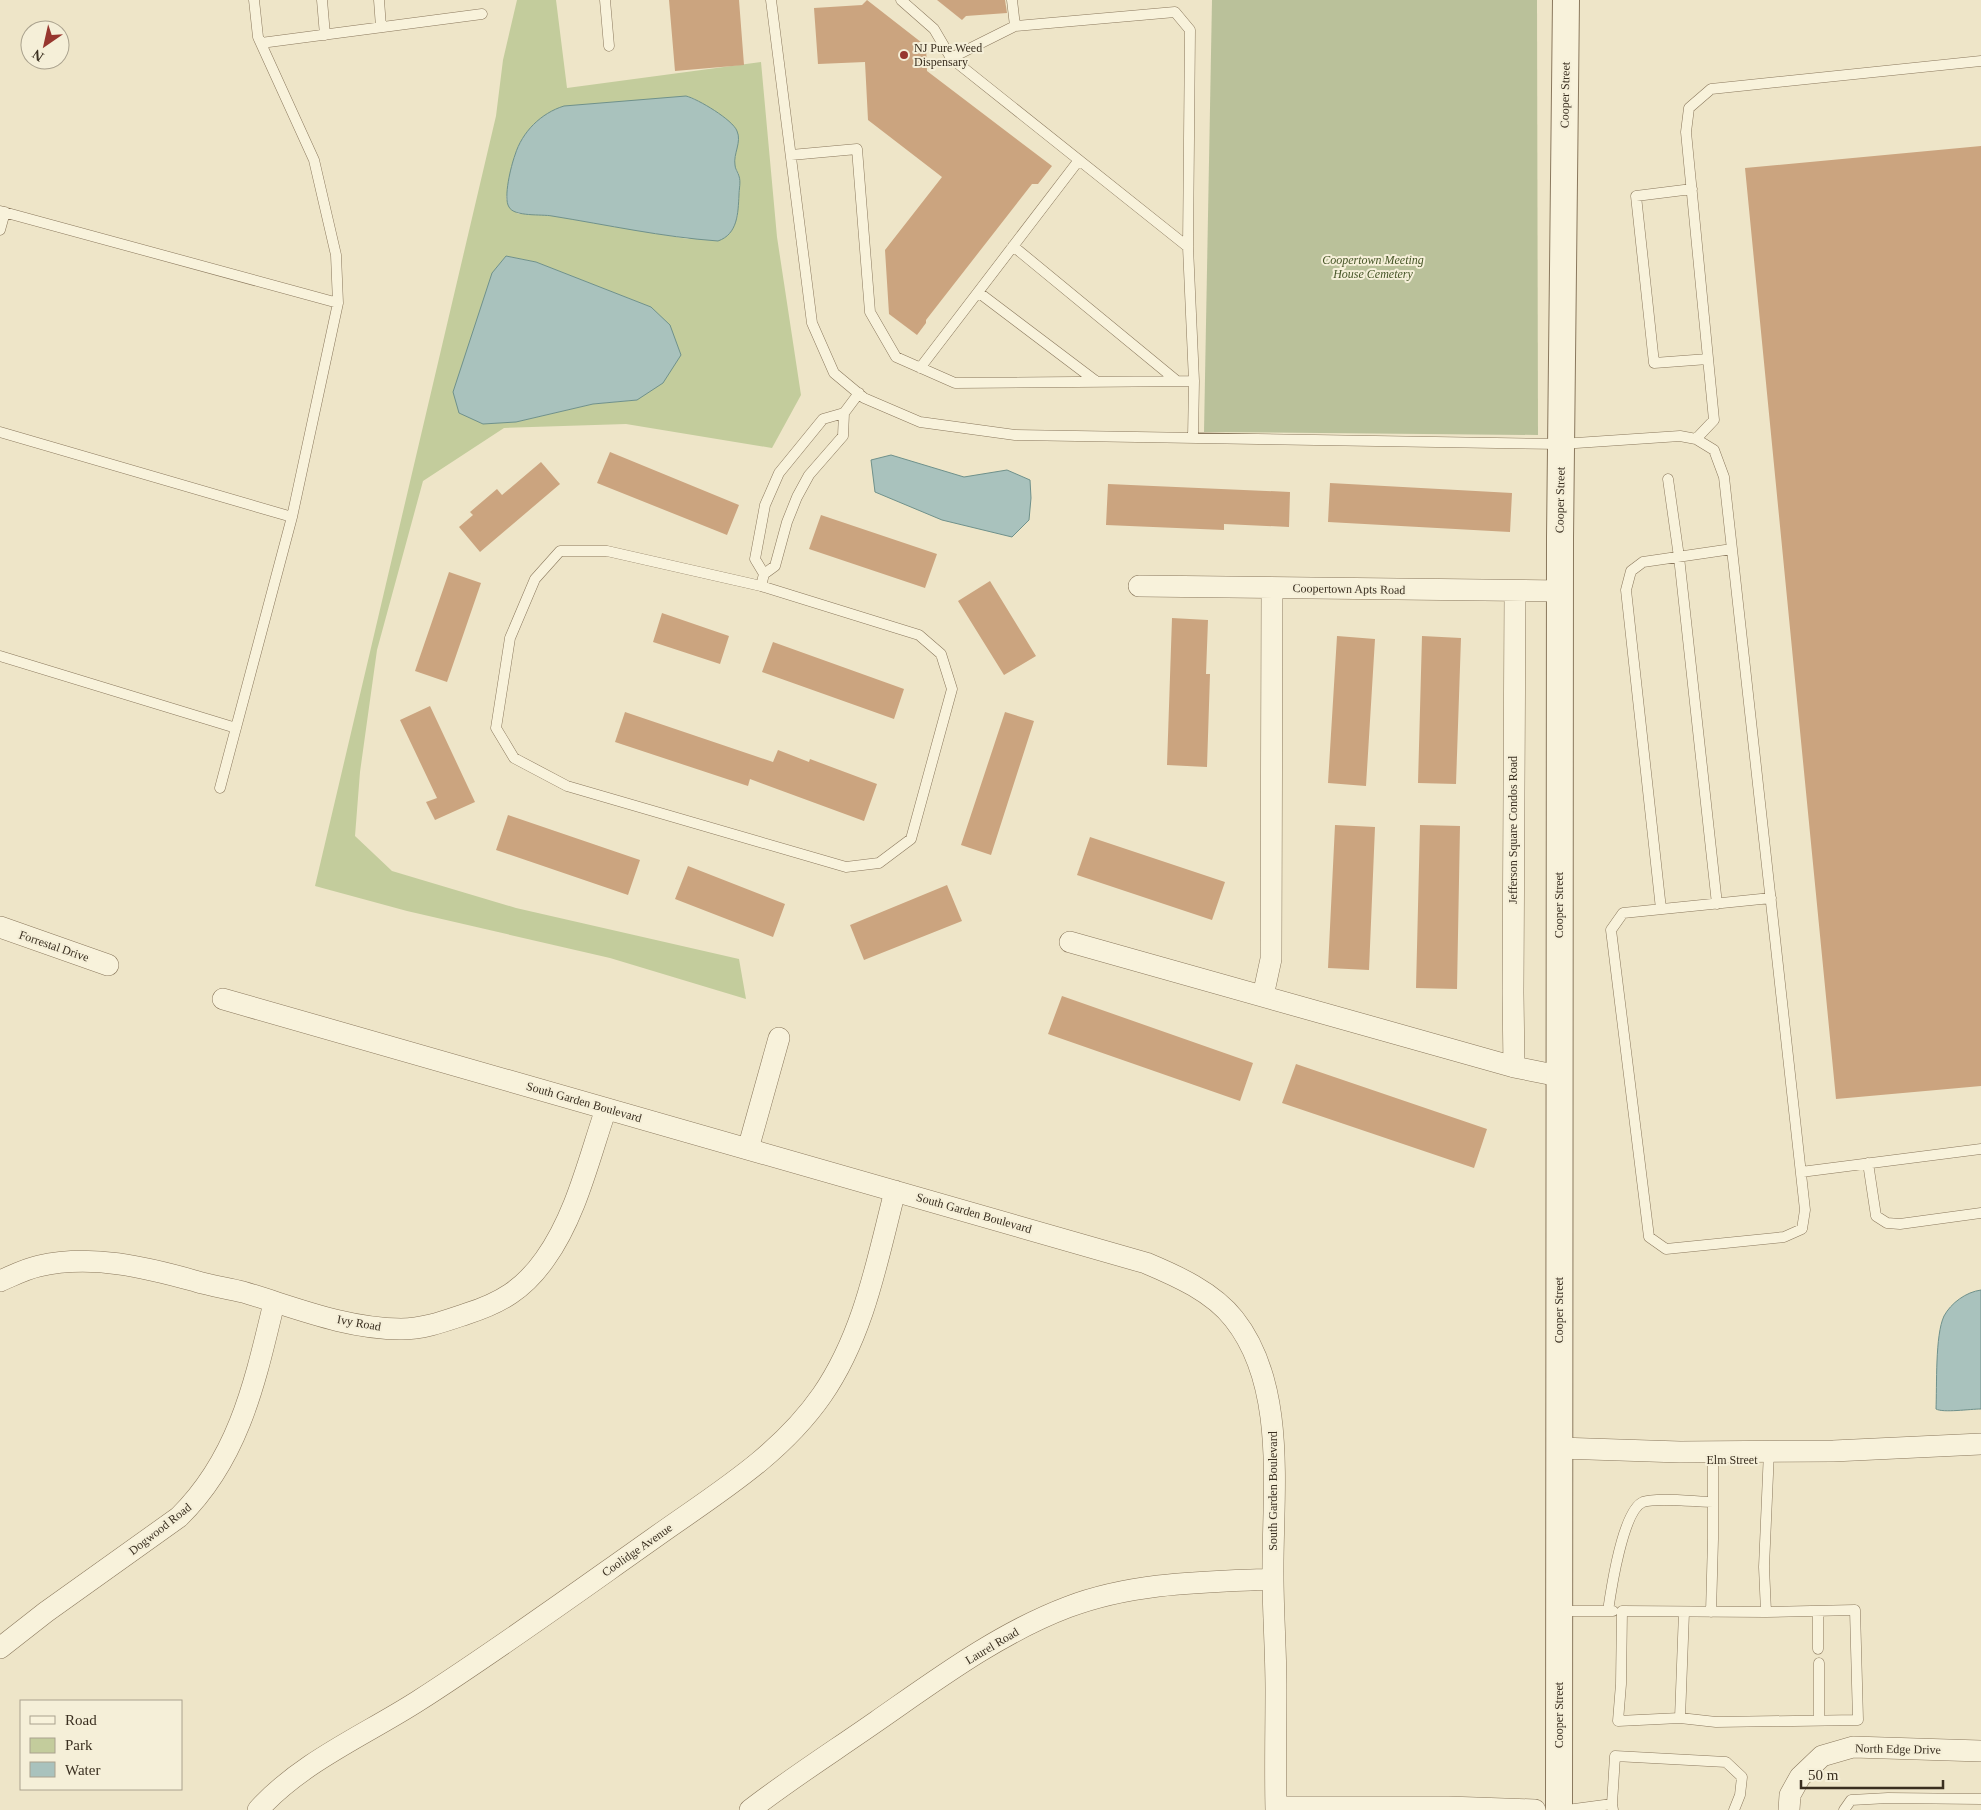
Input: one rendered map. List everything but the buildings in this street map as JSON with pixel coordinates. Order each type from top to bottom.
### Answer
[{"type":"street","name":"Cooper Street","points":[[1559,1810],[1560,591],[1566,0]]},
{"type":"street","name":"Coopertown Apts Road","points":[[1138,586],[1514,592],[1560,591]]},
{"type":"street","points":[[1263,996],[1271,959],[1272,588]]},
{"type":"street","name":"Jefferson Square Condos Road","points":[[1514,592],[1514,1067]]},
{"type":"street","name":"Forrestal Drive","points":[[0,928],[108,965]]},
{"type":"street","points":[[1070,942],[1514,1067],[1559,1076]]},
{"type":"street","name":"South Garden Boulevard","points":[[223,999],[1146,1262],[1186,1281],[1221,1305],[1235,1319],[1262,1373],[1274,1433],[1273,1579],[1276,1673],[1276,1808]]},
{"type":"street","points":[[748,1149],[779,1038]]},
{"type":"street","name":"Ivy Road","points":[[0,1281],[39,1266],[83,1261],[106,1263],[152,1268],[244,1293],[310,1314],[356,1324],[402,1329],[426,1327],[494,1304],[512,1294],[529,1278],[557,1240],[575,1201],[606,1109]]},
{"type":"street","name":"Coolidge Avenue","points":[[258,1810],[287,1783],[311,1766],[418,1700],[579,1592],[736,1480],[784,1441],[806,1417],[823,1393],[850,1343],[876,1270],[894,1191]]},
{"type":"street","name":"Dogwood Road","points":[[0,1648],[46,1612],[179,1516],[196,1500],[222,1463],[240,1422],[260,1360],[274,1303]]},
{"type":"street","name":"Elm Street","points":[[1560,1452],[1667,1452],[1769,1455],[1844,1460],[1863,1458],[1902,1448],[1981,1444]]},
{"type":"street","name":"Elm Street","points":[[1560,1452],[1713,1460],[1769,1455]]},
{"type":"street","name":"Laurel Road","points":[[750,1810],[947,1672],[1044,1617],[1085,1602],[1143,1588],[1207,1580],[1273,1579]]},
{"type":"street","name":"North Edge Drive","points":[[1789,1810],[1790,1795],[1800,1777],[1822,1756],[1853,1747],[1981,1751]]},
{"type":"street","points":[[1276,1808],[1448,1807],[1535,1810]]},
{"type":"lane","points":[[220,788],[292,517],[338,303],[336,256],[314,160],[258,37],[254,0]]},
{"type":"lane","points":[[322,0],[325,35]]},
{"type":"lane","points":[[378,0],[381,27]]},
{"type":"lane","points":[[605,0],[609,46]]},
{"type":"lane","points":[[771,0],[812,323],[834,373],[864,398],[920,422],[1015,435],[1561,444],[1680,436],[1696,439],[1714,450],[1724,477],[1771,898],[1805,1210],[1802,1229],[1784,1237],[1666,1249],[1649,1237],[1611,930],[1622,914],[1771,898]]},
{"type":"lane","points":[[902,0],[934,28],[951,58],[1188,247]]},
{"type":"lane","points":[[1012,0],[1016,26]]},
{"type":"lane","points":[[951,58],[1016,26],[1175,12],[1190,30],[1188,247],[1194,381],[1193,438]]},
{"type":"lane","points":[[261,43],[482,14]]},
{"type":"lane","points":[[1696,439],[1714,420],[1686,132],[1689,108],[1711,89],[1981,61]]},
{"type":"lane","points":[[791,155],[857,149],[870,312],[896,357],[954,383],[1194,381]]},
{"type":"lane","points":[[920,368],[1079,160]]},
{"type":"lane","points":[[1692,189],[1636,196],[1654,363],[1708,360]]},
{"type":"lane","points":[[0,230],[2,211],[338,303]]},
{"type":"lane","points":[[1014,246],[1177,381]]},
{"type":"lane","points":[[978,292],[1097,382]]},
{"type":"lane","points":[[761,586],[764,574],[776,566],[787,522],[797,497],[809,475],[843,436],[844,413],[859,393]]},
{"type":"lane","points":[[764,574],[755,559],[765,505],[779,473],[823,419],[844,413]]},
{"type":"lane","points":[[0,432],[292,517]]},
{"type":"lane","points":[[1668,479],[1679,557],[1717,904]]},
{"type":"lane","points":[[1661,910],[1626,590],[1631,571],[1643,562],[1732,549]]},
{"type":"lane","points":[[560,551],[607,551],[761,586],[920,635],[941,654],[952,689],[911,839],[879,863],[846,867],[567,786],[514,758],[496,728],[510,638],[535,579],[560,551]]},
{"type":"lane","points":[[0,656],[236,728]]},
{"type":"lane","points":[[1801,1172],[1981,1150]]},
{"type":"lane","points":[[1868,1163],[1876,1216],[1887,1223],[1900,1224],[1981,1212]]},
{"type":"lane","points":[[1766,1612],[1764,1567],[1769,1455]]},
{"type":"lane","points":[[1711,1612],[1713,1460]]},
{"type":"lane","points":[[1608,1611],[1614,1571],[1625,1532],[1631,1516],[1637,1507],[1643,1502],[1657,1501],[1713,1502]]},
{"type":"lane","points":[[1560,1611],[1622,1611],[1684,1612],[1766,1612],[1855,1610],[1858,1720],[1716,1722],[1680,1718],[1618,1721],[1621,1684],[1622,1611]]},
{"type":"lane","points":[[1818,1611],[1818,1649]]},
{"type":"lane","points":[[1680,1718],[1684,1612]]},
{"type":"lane","points":[[1819,1663],[1819,1720]]},
{"type":"lane","points":[[1567,1810],[1612,1807],[1615,1756],[1726,1762],[1742,1777],[1740,1795],[1734,1810]]},
{"type":"lane","points":[[1844,1810],[1851,1800],[1888,1798],[1981,1799]]},
{"type":"green space","points":[[517,0],[556,0],[567,88],[761,62],[777,237],[801,395],[772,448],[626,424],[504,428],[423,481],[377,650],[360,772],[355,836],[392,871],[516,908],[739,959],[746,999],[610,958],[407,911],[315,886],[496,116],[503,60]],"holes":[[[693,98],[724,118],[738,138],[734,165],[739,174],[740,183],[737,219],[688,239],[541,214],[518,214],[506,199],[516,153],[524,136],[530,129]],[[506,256],[536,262],[651,307],[637,400],[593,404],[516,422]]]},
{"type":"green space","name":"Coopertown Meeting House Cemetery","points":[[1212,0],[1537,0],[1538,435],[1204,432]]},
{"type":"water","points":[[686,96],[706,105],[729,121],[737,131],[738,144],[735,168],[740,181],[738,209],[736,222],[725,238],[718,241],[676,237],[552,216],[522,214],[509,207],[507,203],[508,182],[518,147],[534,124],[548,113],[564,106]]},
{"type":"water","points":[[506,256],[536,262],[651,307],[670,325],[681,355],[663,383],[637,400],[593,404],[516,422],[483,424],[459,413],[453,392],[492,273]]},
{"type":"water","points":[[891,455],[964,477],[1007,470],[1030,480],[1029,520],[1012,537],[942,520],[875,492],[871,460]]},
{"type":"water","points":[[1981,1290],[1981,1409],[1950,1411],[1936,1409],[1939,1335],[1944,1316],[1960,1299],[1970,1293]]},
{"type":"place","name":"NJ Pure Weed Dispensary","points":[[904,55]]}]
